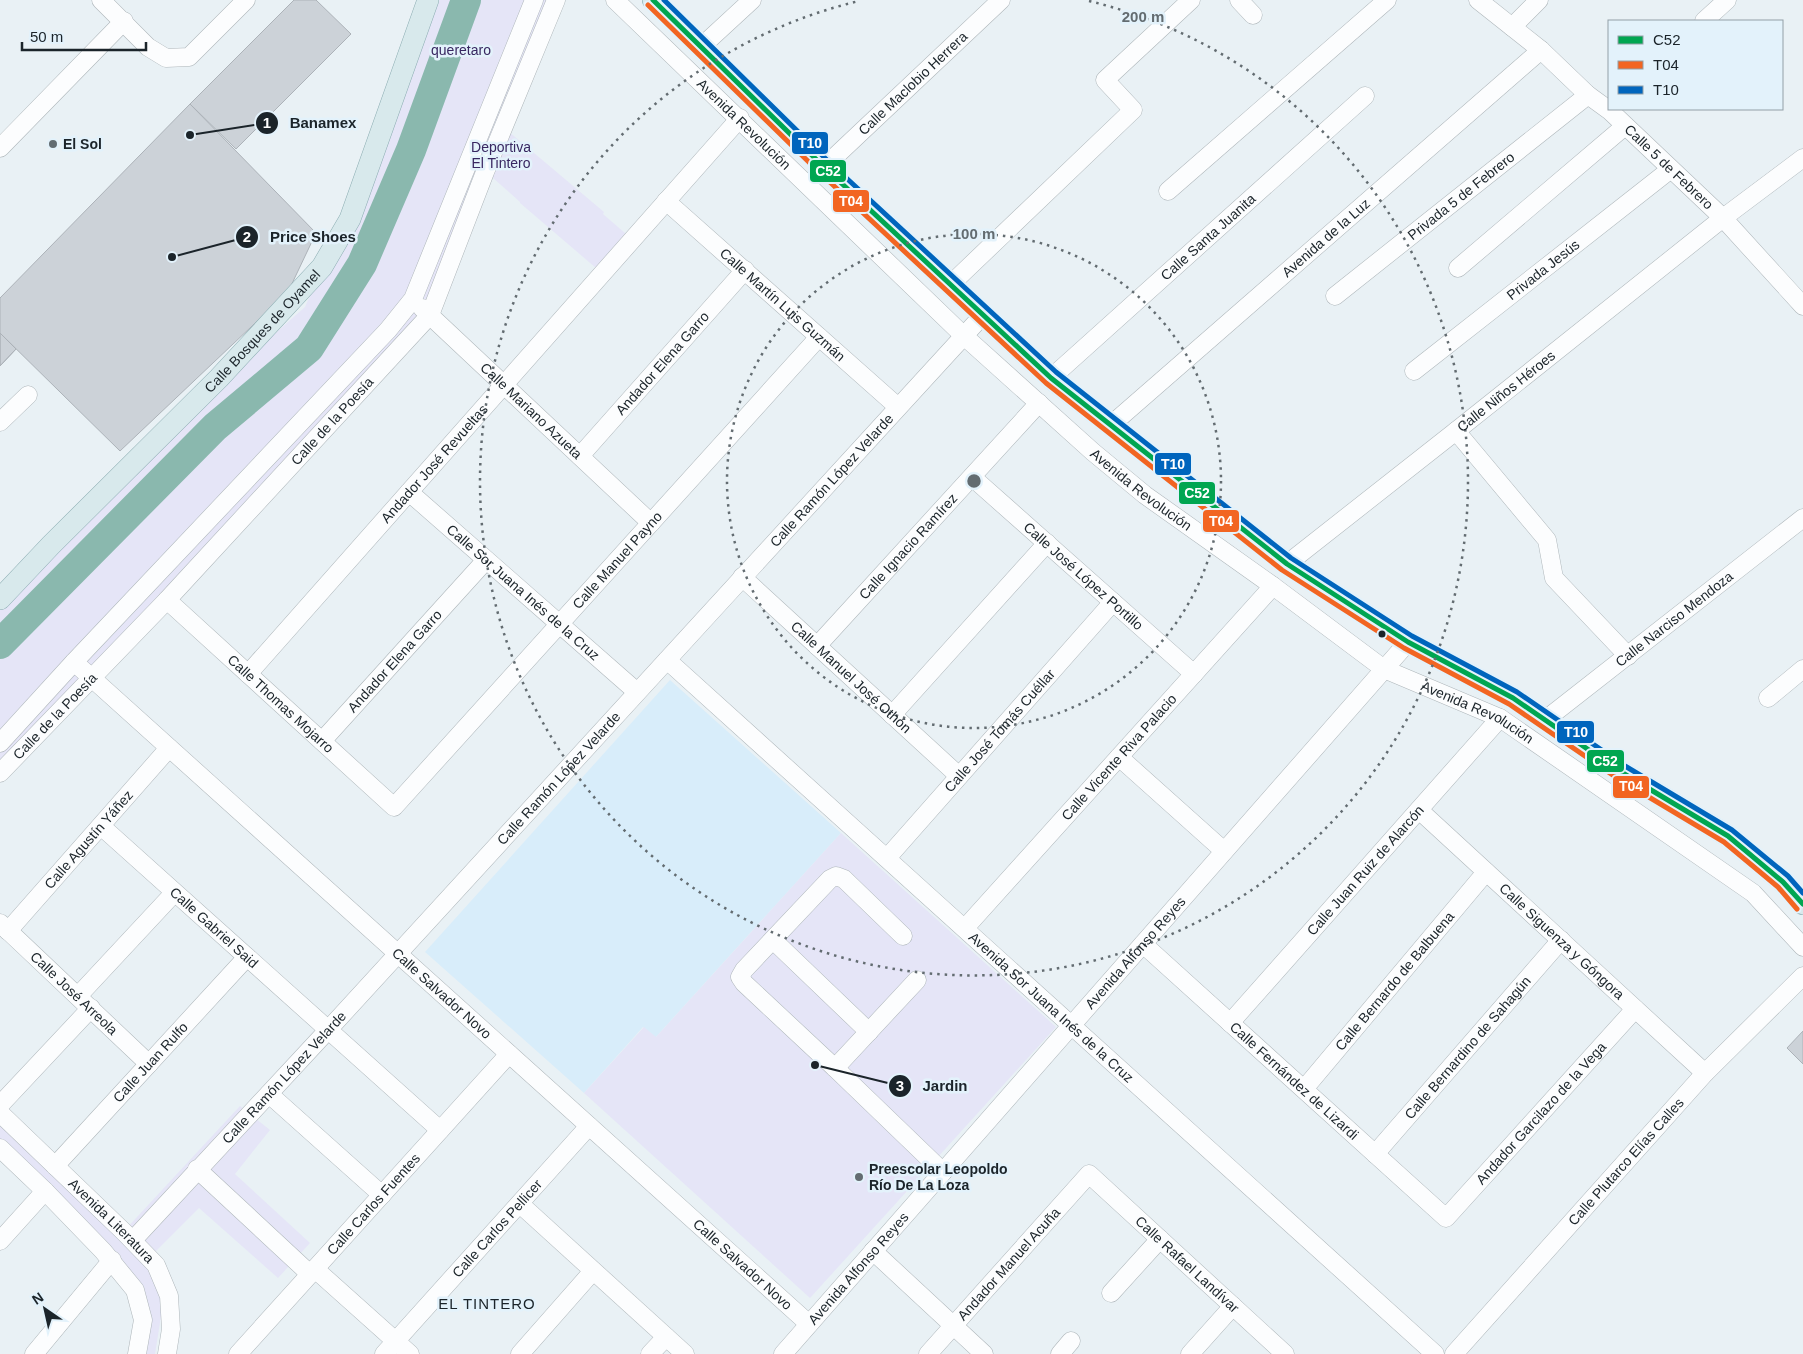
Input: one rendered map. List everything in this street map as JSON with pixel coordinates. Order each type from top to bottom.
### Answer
[{"type":"main road","name":"Calle Bosques de Oyamel","points":[[0,599],[58,538],[219,378],[322,267],[350,219],[428,0]]},
{"type":"main road","name":"Avenida Revolución","points":[[653,0],[824,167],[1050,378],[1287,564],[1408,642],[1513,698],[1621,772],[1728,836],[1783,882],[1803,904]]},
{"type":"street","points":[[102,0],[148,47],[166,58],[189,57],[246,0]]},
{"type":"street","name":"Calle de la Poesía","points":[[0,743],[74,662],[388,330],[413,299],[534,0]]},
{"type":"street","name":"Calle de la Poesía","points":[[0,774],[167,600],[430,315],[484,172],[556,0]]},
{"type":"street","name":"Avenida Revolución","points":[[615,0],[740,118],[964,336],[1093,452],[1145,495],[1384,669],[1500,718],[1753,893],[1803,947]]},
{"type":"street","points":[[701,47],[752,0]]},
{"type":"street","name":"Calle Maclobio Herrera","points":[[824,167],[1001,0]]},
{"type":"street","points":[[950,285],[1133,110],[1105,80],[1191,0]]},
{"type":"street","points":[[1238,0],[1253,15]]},
{"type":"street","points":[[1168,191],[1387,0]]},
{"type":"street","name":"Calle 5 de Febrero","points":[[1478,0],[1541,50],[1588,95],[1608,108]]},
{"type":"street","points":[[1512,27],[1539,0]]},
{"type":"street","points":[[1705,20],[1727,0]]},
{"type":"street","points":[[0,148],[124,21]]},
{"type":"street","name":"Avenida de la Luz","points":[[1111,425],[1541,50]]},
{"type":"street","name":"Privada 5 de Febrero","points":[[1335,296],[1588,95]]},
{"type":"street","name":"Calle Santa Juanita","points":[[1050,378],[1366,96]]},
{"type":"street","name":"Calle 5 de Febrero","points":[[1612,110],[1625,126],[1722,218],[1803,306]]},
{"type":"street","name":"Andador José Revueltas","points":[[248,674],[740,118]]},
{"type":"street","points":[[1458,268],[1625,126]]},
{"type":"street","name":"Calle Niños Héroes","points":[[1287,564],[1722,218],[1803,158]]},
{"type":"street","name":"Privada Jesús","points":[[1414,371],[1671,169]]},
{"type":"street","name":"Calle Martín Luis Guzmán","points":[[666,201],[898,407]]},
{"type":"street","name":"Andador Elena Garro","points":[[580,456],[744,270]]},
{"type":"street","name":"Calle Mariano Azueta","points":[[413,299],[651,523]]},
{"type":"street","name":"Calle Ramón López Velarde","points":[[132,1240],[398,954],[982,315]]},
{"type":"street","name":"Calle Manuel Payno","points":[[394,807],[820,337]]},
{"type":"street","points":[[0,422],[28,395]]},
{"type":"street","name":"Calle Ignacio Ramírez","points":[[817,646],[1039,403]]},
{"type":"street","points":[[1456,431],[1548,540],[1554,578],[1628,656]]},
{"type":"street","name":"Calle José López Portillo","points":[[972,477],[1194,674]]},
{"type":"street","name":"Calle Sor Juana Inés de la Cruz","points":[[409,492],[637,692]]},
{"type":"street","name":"Calle Narciso Mendoza","points":[[1545,720],[1803,518]]},
{"type":"street","points":[[892,715],[1047,543]]},
{"type":"street","name":"Andador Elena Garro","points":[[322,741],[486,560]]},
{"type":"street","name":"Calle Manuel José Othón","points":[[742,577],[959,776]]},
{"type":"street","name":"Calle Vicente Riva Palacio","points":[[965,928],[1272,586]]},
{"type":"street","name":"Calle Thomas Mojarro","points":[[167,600],[394,807]]},
{"type":"street","name":"Calle José Tomás Cuéllar","points":[[887,858],[1113,602]]},
{"type":"street","name":"Avenida Alfonso Reyes","points":[[783,1354],[1408,642]]},
{"type":"street","name":"Avenida Sor Juana Inés de la Cruz","points":[[667,660],[1435,1354]]},
{"type":"street","name":"Calle Salvador Novo","points":[[74,662],[809,1324]]},
{"type":"street","points":[[1768,698],[1803,669]]},
{"type":"street","name":"Calle Juan Ruiz de Alarcón","points":[[1230,1023],[1500,718]]},
{"type":"street","name":"Calle Agustín Yáñez","points":[[4,927],[100,826],[169,748]]},
{"type":"street","points":[[1119,757],[1224,852]]},
{"type":"street","name":"Calle Siguenza y Góngora","points":[[1419,810],[1705,1073]]},
{"type":"street","name":"Calle Gabriel Said","points":[[100,826],[440,1130]]},
{"type":"street","name":"Calle Bernardo de Balbuena","points":[[1304,1089],[1486,872]]},
{"type":"street","points":[[903,936],[844,879],[836,876],[830,879],[744,970],[740,977],[744,983],[943,1172]]},
{"type":"street","points":[[78,996],[174,893]]},
{"type":"street","name":"Calle José Arreola","points":[[4,927],[149,1064]]},
{"type":"street","points":[[773,940],[869,1032]]},
{"type":"street","name":"Calle Bernardino de Sahagún","points":[[1375,1154],[1561,940]]},
{"type":"street","name":"Calle Fernández de Lizardi","points":[[1143,944],[1446,1218]]},
{"type":"street","name":"Calle Juan Rulfo","points":[[55,1166],[247,958]]},
{"type":"street","name":"Calle Plutarco Elías Calles","points":[[1454,1354],[1705,1073],[1803,976]]},
{"type":"street","points":[[835,1068],[917,980]]},
{"type":"street","points":[[0,1105],[91,1008]]},
{"type":"street","name":"Andador Garcilazo de la Vega","points":[[1446,1218],[1636,1009]]},
{"type":"street","name":"Calle Carlos Fuentes","points":[[238,1354],[509,1054]]},
{"type":"street","points":[[269,1094],[382,1195]]},
{"type":"street","name":"Avenida Literatura","points":[[0,1114],[156,1265],[169,1296],[171,1329],[167,1354]]},
{"type":"street","name":"Calle Carlos Pellicer","points":[[390,1348],[589,1126]]},
{"type":"street","name":"Avenida Literatura","points":[[0,1148],[112,1260],[135,1290],[143,1320],[137,1354]]},
{"type":"street","points":[[197,1169],[313,1271],[390,1348],[410,1354]]},
{"type":"street","name":"Calle Rafael Landívar","points":[[1089,1174],[1285,1354]]},
{"type":"street","name":"Andador Manuel Acuña","points":[[928,1354],[1089,1174]]},
{"type":"street","points":[[0,1241],[45,1191]]},
{"type":"street","points":[[520,1204],[685,1354]]},
{"type":"street","points":[[1111,1293],[1160,1239]]},
{"type":"street","points":[[873,1252],[984,1354]]},
{"type":"street","points":[[34,1354],[112,1260]]},
{"type":"street","points":[[520,1354],[593,1271]]},
{"type":"street","points":[[1190,1354],[1233,1306]]},
{"type":"street","points":[[650,1354],[666,1337]]},
{"type":"shaded area","points":[[670,680],[841,833],[655,1038],[643,1027],[584,1093],[425,952]]},
{"type":"green space","name":"queretaro","points":[[426,0],[534,0],[423,275],[358,362],[0,743],[0,606],[167,429],[305,307],[384,123]]},
{"type":"green space","name":"Deportiva El Tintero","points":[[538,0],[552,0],[501,125],[604,212],[603,214],[633,240],[603,274],[484,170],[436,284],[407,333],[0,766],[0,751],[398,322]]},
{"type":"green space","points":[[841,833],[1056,1027],[810,1298],[584,1093],[644,1027],[656,1037]]},
{"type":"green space","points":[[240,1106],[270,1130],[235,1174],[310,1243],[278,1278],[199,1208],[147,1260],[163,1304],[155,1354],[136,1354],[146,1302],[0,1156],[0,1120],[124,1231]]},
{"type":"building","points":[[294,0],[316,0],[351,34],[236,149],[190,104]]},
{"type":"building","points":[[190,104],[316,233],[288,292],[120,451],[0,333],[0,298]]},
{"type":"building","points":[[0,333],[16,349],[0,366]]},
{"type":"building","points":[[0,333],[16,349],[0,366]]},
{"type":"building","points":[[1803,1031],[1803,1064],[1787,1048]]},
{"type":"waterway","points":[[0,644],[215,427],[309,348],[362,264],[411,150],[466,0]]},
{"type":"transit line","name":"C52","points":[[653,0],[824,167],[1051,378],[1287,564],[1408,642],[1513,698],[1621,772],[1728,836],[1783,882],[1803,904]]},
{"type":"transit line","name":"T10","points":[[664,0],[829,162],[1056,372],[1291,558],[1412,636],[1517,692],[1625,766],[1732,830],[1788,876],[1803,893]]},
{"type":"transit line","name":"T04","points":[[648,5],[819,172],[1046,383],[1282,570],[1404,648],[1509,704],[1617,778],[1724,842],[1778,887],[1797,909]]},
{"type":"place","name":"Banamex","points":[[190,135]]},
{"type":"place","name":"El Sol","points":[[53,144]]},
{"type":"place","name":"Price Shoes","points":[[172,257]]},
{"type":"place","name":"Jardin","points":[[815,1065]]},
{"type":"place","name":"Preescolar Leopoldo Río De La Loza","points":[[859,1177]]},
{"type":"district","name":"EL TINTERO","points":[[487,1304]]}]
